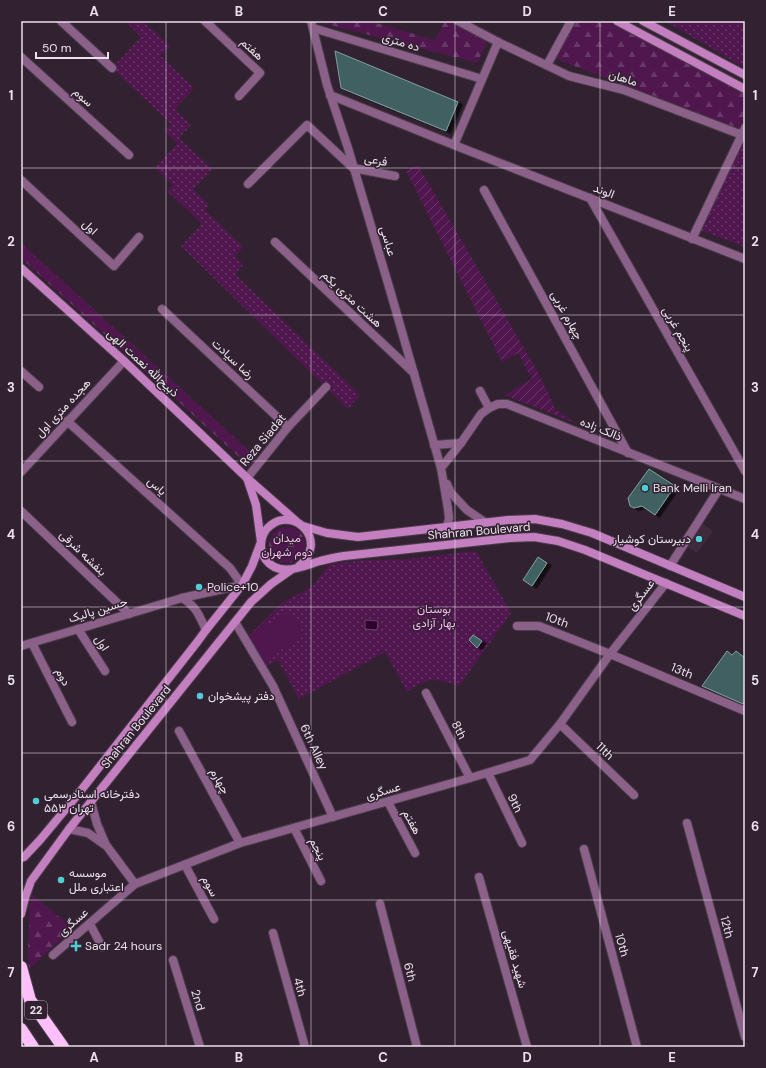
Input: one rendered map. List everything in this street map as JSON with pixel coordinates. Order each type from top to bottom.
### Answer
[{"type":"highway","name":"22","points":[[21,967],[25,998],[63,1047]]},
{"type":"highway","name":"22","points":[[21,1029],[33,1047]]},
{"type":"street","points":[[61,21],[112,68]]},
{"type":"street","name":"هفتم","points":[[205,21],[260,73],[239,96]]},
{"type":"street","name":"ماهان","points":[[458,21],[569,76],[624,90],[743,132]]},
{"type":"street","points":[[547,65],[571,21]]},
{"type":"street","points":[[617,21],[745,89]]},
{"type":"street","points":[[643,21],[745,75]]},
{"type":"street","name":"ده متری","points":[[312,24],[482,79]]},
{"type":"street","name":"عباسی","points":[[312,24],[327,85],[353,168],[441,468]]},
{"type":"street","points":[[454,145],[498,42]]},
{"type":"street","name":"سوم","points":[[21,57],[129,155]]},
{"type":"street","name":"الوند","points":[[330,95],[745,259]]},
{"type":"street","points":[[248,184],[307,125],[353,168]]},
{"type":"street","points":[[692,239],[743,132]]},
{"type":"street","name":"فرعی","points":[[353,168],[395,176]]},
{"type":"street","name":"اول","points":[[21,180],[114,266],[140,238]]},
{"type":"street","name":"چهارم غربی","points":[[484,190],[628,453]]},
{"type":"street","name":"پنجم غربی","points":[[590,198],[745,471]]},
{"type":"street","name":"هشت متری یکم","points":[[274,242],[414,373]]},
{"type":"street","name":"ذبیح‌الله نعمت الهی","points":[[21,268],[124,361],[247,478],[300,524]]},
{"type":"street","name":"رضا سیادت","points":[[162,309],[288,427]]},
{"type":"street","name":"هجده متری اول","points":[[21,472],[124,361]]},
{"type":"street","points":[[21,371],[39,387]]},
{"type":"street","name":"Reza Siadat","points":[[247,478],[288,427],[326,387]]},
{"type":"street","points":[[446,527],[449,518],[441,468],[481,414],[489,408],[480,392]]},
{"type":"street","name":"ذالک زاده","points":[[489,408],[498,404],[507,404],[745,500]]},
{"type":"street","name":"یاس","points":[[68,421],[230,568],[242,585]]},
{"type":"street","points":[[434,445],[461,443]]},
{"type":"street","points":[[441,468],[451,493],[467,510],[486,523]]},
{"type":"street","points":[[247,478],[256,505],[261,550],[269,564],[283,570],[295,569],[305,562],[309,556],[311,548],[311,540],[308,533],[300,524],[289,520],[281,520],[267,528],[263,534],[261,542]]},
{"type":"street","points":[[670,566],[720,489]]},
{"type":"street","name":"بنفشه شرقی","points":[[21,511],[129,614]]},
{"type":"street","name":"Shahran Boulevard","points":[[300,524],[327,533],[358,537],[535,519],[562,524],[592,533],[745,596]]},
{"type":"street","name":"Shahran Boulevard","points":[[21,914],[31,881],[69,829],[251,602],[271,584],[295,569],[322,560],[344,556],[510,538],[534,537],[558,541],[585,550],[745,616]]},
{"type":"street","name":"Shahran Boulevard","points":[[21,858],[24,857],[40,840],[75,798],[242,585],[252,566],[261,542]]},
{"type":"street","name":"عسگری","points":[[54,955],[135,884],[240,843],[388,802],[530,760],[560,724],[610,654],[666,583]]},
{"type":"street","name":"حسین پالیک","points":[[21,646],[182,598],[242,585]]},
{"type":"street","points":[[182,598],[190,602],[198,612],[206,630]]},
{"type":"street","name":"6th Alley","points":[[235,622],[273,686],[333,817]]},
{"type":"street","name":"10th","points":[[517,626],[539,626],[610,654]]},
{"type":"street","name":"اول","points":[[78,629],[105,671]]},
{"type":"street","name":"دوم","points":[[32,643],[72,722]]},
{"type":"street","name":"13th","points":[[610,654],[745,711]]},
{"type":"street","name":"8th","points":[[426,693],[470,778]]},
{"type":"street","name":"11th","points":[[560,724],[634,795]]},
{"type":"street","name":"چهارم","points":[[179,731],[240,843]]},
{"type":"street","name":"9th","points":[[488,773],[522,843]]},
{"type":"street","points":[[91,802],[97,824],[106,845],[135,884]]},
{"type":"street","name":"هفتم","points":[[388,802],[415,853]]},
{"type":"street","name":"12th","points":[[686,822],[745,1037]]},
{"type":"street","name":"پنجم","points":[[294,828],[321,881]]},
{"type":"street","points":[[69,829],[88,833],[106,845]]},
{"type":"street","name":"10th","points":[[584,848],[637,1047]]},
{"type":"street","name":"سوم","points":[[185,865],[214,919]]},
{"type":"street","name":"شهید فقیهی","points":[[479,877],[527,1047]]},
{"type":"street","name":"6th","points":[[380,904],[416,1047]]},
{"type":"street","points":[[90,924],[102,947]]},
{"type":"street","name":"4th","points":[[273,933],[304,1047]]},
{"type":"street","name":"2nd","points":[[173,960],[200,1047]]},
{"type":"shaded area","name":"دبیرستان کوشیار","points":[[702,523],[713,531],[697,553],[686,546]]},
{"type":"shaded area","points":[[365,620],[378,621],[377,630],[365,629]]},
{"type":"green space","points":[[125,21],[143,21],[170,46],[161,56],[194,88],[175,109],[191,125],[179,138],[212,169],[193,189],[209,205],[205,210],[243,247],[235,256],[243,265],[235,274],[360,395],[348,409],[181,246],[202,224],[167,191],[173,185],[155,168],[177,144],[165,131],[171,124],[112,68],[141,37]]},
{"type":"green space","points":[[319,21],[369,21],[435,40],[445,21],[458,21],[489,38],[477,63]]},
{"type":"green space","points":[[572,21],[607,21],[745,94],[745,116],[740,129],[551,57]]},
{"type":"green space","points":[[665,21],[745,21],[745,68]]},
{"type":"green space","points":[[745,130],[745,247],[697,229]]},
{"type":"green space","points":[[418,165],[539,374],[556,410],[577,424],[505,395],[532,379],[518,353],[502,362],[406,171]]},
{"type":"green space","points":[[21,243],[257,458],[249,466],[21,258]]},
{"type":"green space","name":"میدان دوم شهران","points":[[290,527],[300,532],[304,538],[304,552],[300,558],[294,562],[284,563],[274,558],[270,552],[269,542],[274,532],[280,528]]},
{"type":"green space","name":"بوستان بهار آزادی","points":[[476,551],[511,613],[459,686],[444,681],[432,680],[420,684],[407,692],[385,652],[299,699],[278,660],[261,669],[245,639],[282,603],[313,586],[329,564],[367,560],[408,559]]},
{"type":"green space","points":[[291,611],[305,636],[262,661],[249,635]]},
{"type":"green space","points":[[32,895],[73,928],[29,969],[29,915]]},
{"type":"building","points":[[335,51],[458,102],[446,131],[341,88]]},
{"type":"building","points":[[649,469],[675,486],[655,515],[642,506],[634,508],[630,506],[628,498]]},
{"type":"building","points":[[538,557],[547,563],[532,586],[523,580]]},
{"type":"building","points":[[473,635],[482,641],[477,648],[469,640]]},
{"type":"building","points":[[727,651],[732,655],[736,651],[745,658],[745,701],[743,704],[702,686]]},
{"type":"place","name":"Bank Melli Iran","points":[[645,488]]},
{"type":"place","name":"دبیرستان کوشیار","points":[[699,539]]},
{"type":"place","name":"Police+10","points":[[199,587]]},
{"type":"place","name":"دفتر پیشخوان","points":[[200,696]]},
{"type":"place","name":"دفترخانه اسنادرسمی ۵۵۳ تهران","points":[[36,801]]},
{"type":"place","name":"موسسه اعتباری ملل","points":[[61,880]]},
{"type":"place","name":"Sadr 24 hours","points":[[76,946]]}]
